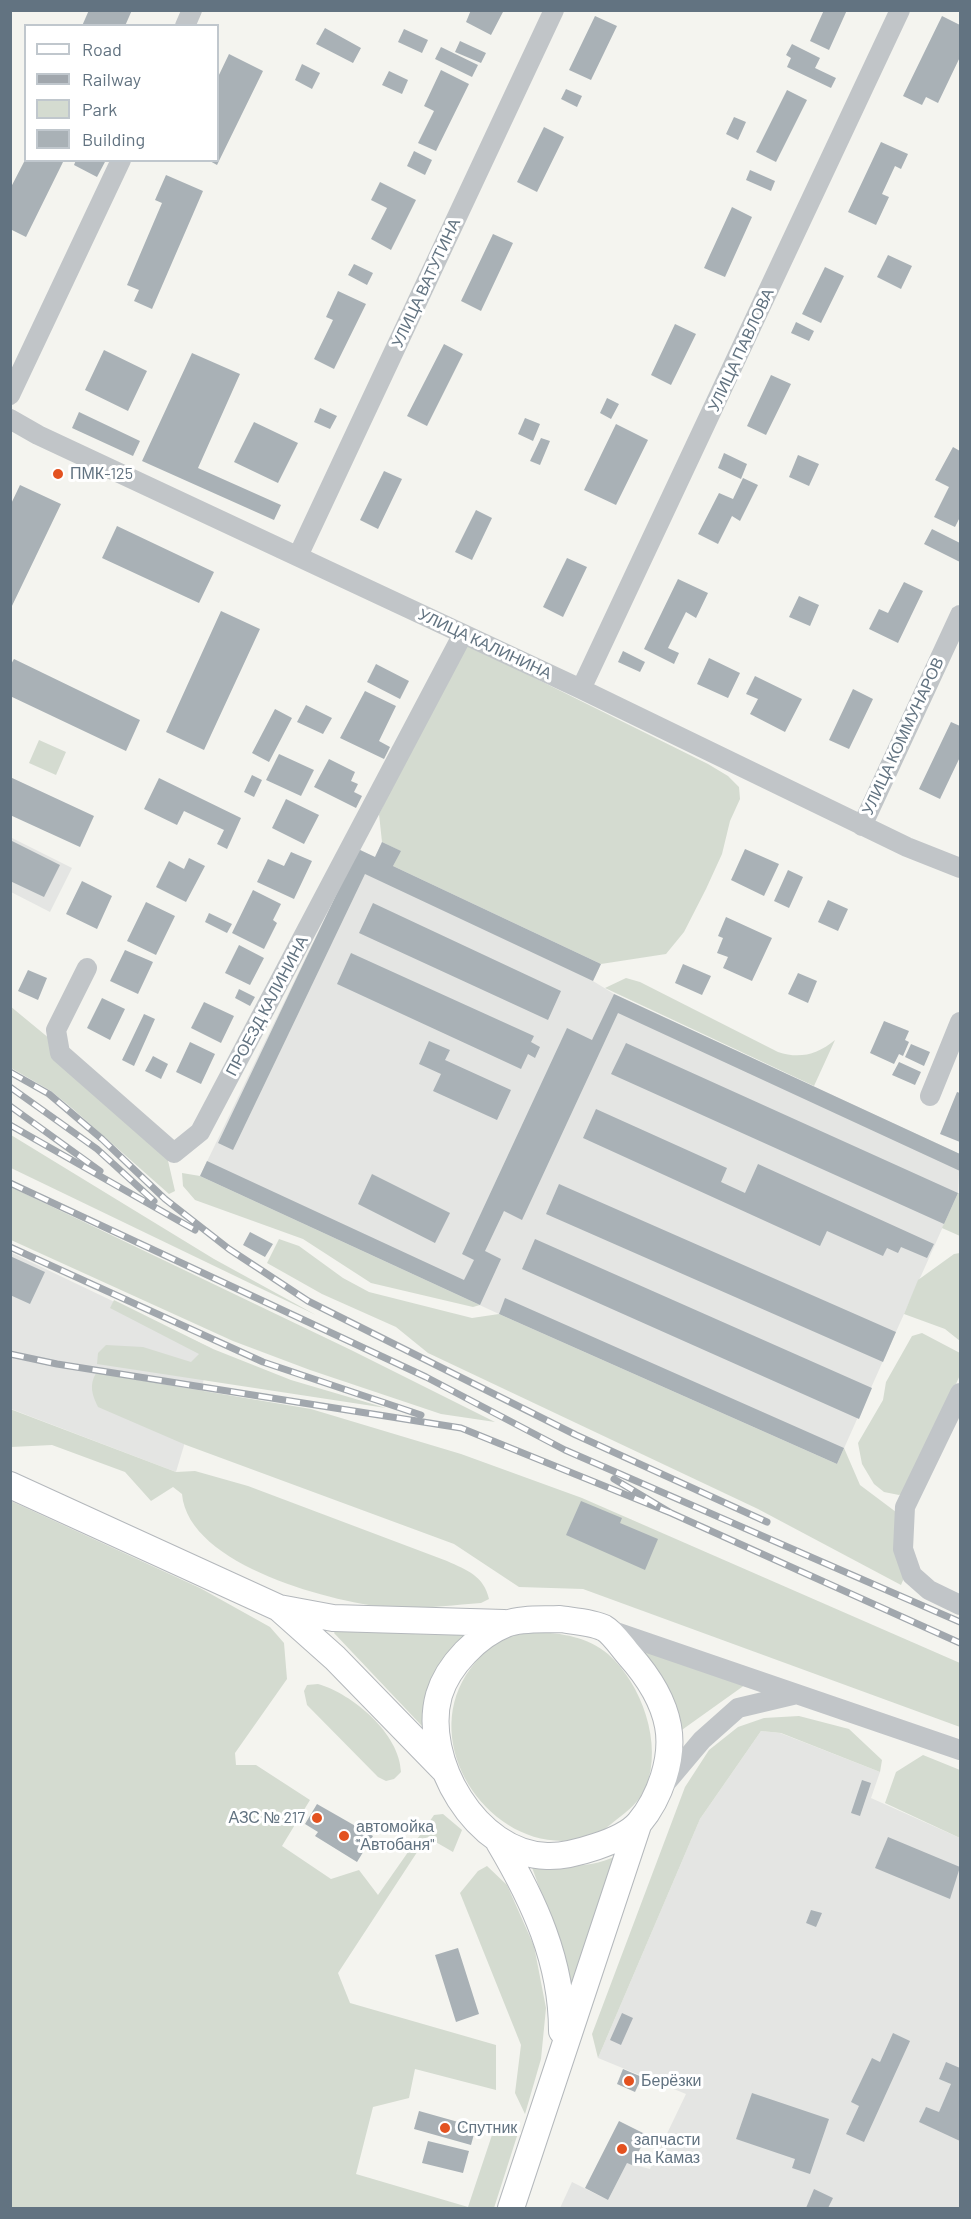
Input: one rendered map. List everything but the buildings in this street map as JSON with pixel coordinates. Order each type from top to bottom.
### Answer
[{"type":"main road","points":[[10,1485],[279,1608],[333,1618],[508,1623],[560,1619],[605,1629],[639,1666],[657,1693],[668,1726],[667,1757],[660,1790],[638,1825],[511,2208]]},
{"type":"main road","points":[[279,1608],[335,1658],[446,1773]]},
{"type":"main road","points":[[508,1623],[480,1637],[460,1659],[440,1693],[435,1720],[452,1791],[468,1813],[499,1842],[529,1893],[551,1951],[562,2000],[562,2049]]},
{"type":"main road","points":[[499,1842],[546,1857],[575,1854],[598,1847],[638,1825]]},
{"type":"street","points":[[186,24],[192,10]]},
{"type":"street","name":"УЛИЦА ВАТУТИНА","points":[[298,556],[554,10]]},
{"type":"street","name":"УЛИЦА ПАВЛОВА","points":[[581,688],[900,10]]},
{"type":"street","points":[[10,395],[120,162]]},
{"type":"street","name":"УЛИЦА КАЛИНИНА","points":[[10,419],[38,435],[581,688],[862,826],[960,868]]},
{"type":"street","name":"УЛИЦА КОММУНАРОВ","points":[[862,826],[960,615]]},
{"type":"street","name":"ПРОЕЗД КАЛИНИНА","points":[[87,968],[56,1030],[60,1053],[174,1153],[200,1132],[463,634]]},
{"type":"street","points":[[930,1096],[960,1022]]},
{"type":"street","points":[[960,1393],[905,1507],[903,1549],[912,1575],[929,1590],[960,1605]]},
{"type":"street","points":[[605,1629],[960,1750]]},
{"type":"street","points":[[660,1790],[702,1740],[738,1708],[797,1694]]},
{"type":"shaded area","points":[[10,837],[72,868],[50,912],[11,892]]},
{"type":"shaded area","points":[[382,842],[401,851],[393,867],[601,964],[593,981],[614,994],[960,1154],[958,1193],[837,1464],[499,1314],[200,1176],[358,849],[375,857]]},
{"type":"shaded area","points":[[10,1252],[213,1349],[176,1472],[11,1409]]},
{"type":"shaded area","points":[[761,1731],[780,1733],[880,1772],[871,1798],[960,1838],[960,2208],[560,2208],[572,2182],[608,2200],[627,2163],[650,2169],[686,2094],[598,2058],[700,1819]]},
{"type":"green space","points":[[464,643],[708,764],[728,776],[739,787],[740,799],[730,821],[722,854],[684,932],[666,954],[601,964],[393,866],[400,851],[382,842],[379,814]]},
{"type":"green space","points":[[39,740],[66,752],[56,775],[29,763]]},
{"type":"green space","points":[[626,978],[640,982],[778,1052],[793,1055],[808,1054],[835,1040],[814,1086],[605,988]]},
{"type":"green space","points":[[10,1006],[67,1053],[166,1152],[175,1191],[169,1194],[51,1091],[11,1068]]},
{"type":"green space","points":[[11,1135],[214,1259],[316,1315],[11,1168]]},
{"type":"green space","points":[[182,1173],[200,1176],[480,1305],[473,1307],[371,1283],[303,1239],[195,1200],[183,1186]]},
{"type":"green space","points":[[11,1187],[351,1350],[495,1422],[441,1414],[310,1370],[233,1341],[11,1240]]},
{"type":"green space","points":[[960,1193],[960,1236],[942,1228]]},
{"type":"green space","points":[[279,1239],[299,1246],[343,1278],[369,1292],[472,1318],[499,1314],[837,1464],[844,1448],[860,1485],[900,1515],[904,1578],[901,1585],[758,1509],[428,1353],[396,1327],[322,1294],[267,1263]]},
{"type":"green space","points":[[960,1253],[960,1341],[945,1329],[904,1314],[918,1280],[954,1254]]},
{"type":"green space","points":[[114,1300],[213,1349],[291,1380],[386,1408],[97,1364],[98,1353],[106,1345],[143,1347],[191,1362],[199,1354],[110,1308]]},
{"type":"green space","points":[[922,1333],[960,1353],[960,1375],[908,1491],[899,1495],[884,1492],[874,1484],[862,1464],[858,1443],[883,1400],[886,1382],[912,1336]]},
{"type":"green space","points":[[96,1373],[311,1409],[461,1454],[582,1498],[960,1663],[960,1727],[583,1589],[519,1587],[454,1544],[186,1445],[98,1407],[92,1390]]},
{"type":"green space","points":[[10,1409],[176,1472],[195,1471],[248,1486],[447,1561],[479,1579],[489,1599],[481,1603],[395,1608],[338,1599],[269,1576],[236,1561],[210,1542],[190,1519],[182,1494],[173,1487],[151,1501],[125,1472],[52,1445],[11,1447]]},
{"type":"green space","points":[[11,1501],[200,1588],[270,1627],[284,1643],[287,1679],[235,1753],[236,1765],[256,1765],[310,1800],[282,1846],[331,1879],[359,1870],[378,1895],[434,1815],[443,1814],[462,1830],[453,1852],[427,1837],[338,1973],[350,2003],[496,2045],[496,2090],[415,2069],[409,2098],[373,2107],[356,2174],[468,2207],[494,2129],[503,2126],[518,2133],[494,2208],[11,2208]]},
{"type":"green space","points":[[337,1628],[412,1634],[466,1635],[456,1645],[435,1676],[427,1699],[422,1726],[334,1633]]},
{"type":"green space","points":[[536,1632],[574,1637],[608,1654],[631,1681],[646,1716],[652,1752],[651,1770],[646,1787],[641,1797],[629,1809],[604,1830],[589,1837],[556,1841],[525,1834],[498,1818],[476,1795],[460,1767],[452,1737],[454,1705],[466,1675],[474,1664],[499,1641]]},
{"type":"green space","points":[[634,1641],[749,1682],[679,1732]]},
{"type":"green space","points":[[318,1684],[332,1689],[359,1706],[384,1730],[399,1758],[401,1772],[394,1779],[386,1781],[378,1777],[307,1705],[304,1691],[307,1685]]},
{"type":"green space","points":[[799,1716],[849,1729],[882,1760],[880,1772],[781,1733],[761,1731],[700,1819],[598,2058],[592,2034],[685,1787],[709,1750],[738,1727],[764,1718]]},
{"type":"green space","points":[[923,1755],[960,1770],[960,1838],[885,1803],[896,1772]]},
{"type":"green space","points":[[625,1851],[573,2002],[560,1944],[530,1862],[567,1866],[591,1864]]},
{"type":"green space","points":[[487,1866],[507,1885],[534,1946],[546,2008],[541,2059],[525,2114],[515,2093],[521,2045],[460,1893],[478,1871]]},
{"type":"railway","points":[[10,1072],[49,1094],[102,1139],[165,1199],[229,1249],[308,1301],[576,1435],[767,1522]]},
{"type":"railway","points":[[10,1087],[97,1149],[154,1201]]},
{"type":"railway","points":[[10,1106],[100,1171]]},
{"type":"railway","points":[[10,1125],[195,1230]]},
{"type":"railway","points":[[10,1183],[426,1377],[565,1450],[960,1622]]},
{"type":"railway","points":[[10,1247],[263,1362],[421,1415]]},
{"type":"railway","points":[[10,1354],[57,1364],[461,1428],[671,1513],[614,1479]]},
{"type":"railway","points":[[671,1513],[960,1643]]},
{"type":"place","name":"ПМК-125","points":[[58,474]]},
{"type":"place","name":"АЗС № 217","points":[[317,1818]]},
{"type":"place","name":"автомойка \"Автобаня\"","points":[[344,1836]]},
{"type":"place","name":"Берёзки","points":[[629,2081]]},
{"type":"place","name":"Спутник","points":[[445,2128]]},
{"type":"place","name":"запчасти на Камаз","points":[[622,2149]]}]
